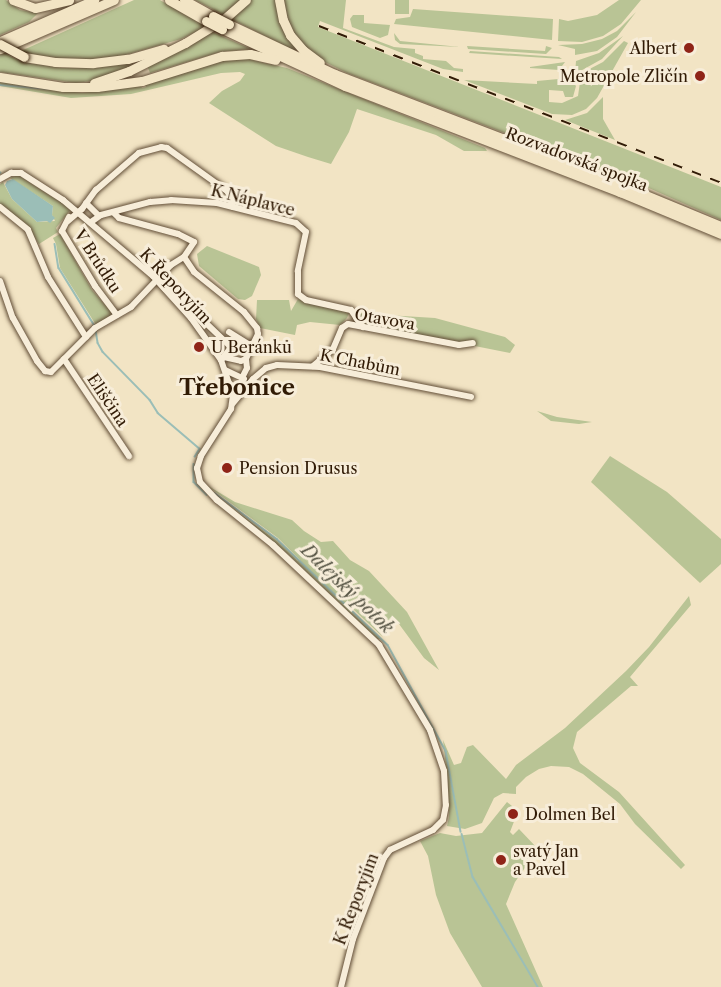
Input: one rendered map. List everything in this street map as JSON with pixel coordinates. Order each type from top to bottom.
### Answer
[{"type":"highway","points":[[13,0],[26,7],[38,8],[70,0]]},
{"type":"highway","points":[[26,29],[70,0]]},
{"type":"highway","points":[[0,42],[94,0]]},
{"type":"highway","points":[[0,49],[114,0]]},
{"type":"highway","points":[[169,0],[209,22],[226,27],[421,112]]},
{"type":"highway","points":[[184,0],[209,22]]},
{"type":"highway","points":[[52,85],[83,85],[118,76],[246,0]]},
{"type":"highway","points":[[279,0],[284,24],[299,46],[348,79]]},
{"type":"highway","points":[[0,42],[24,57],[72,63],[122,60],[161,50],[209,22]]},
{"type":"highway","points":[[226,27],[315,73]]},
{"type":"highway","points":[[0,77],[52,85],[89,87],[132,83],[209,59],[238,54],[267,58],[315,73],[421,112]]},
{"type":"highway","name":"Rozvadovská spojka","points":[[421,112],[580,168],[721,226]]},
{"type":"highway","name":"Rozvadovská spojka","points":[[421,112],[721,234]]},
{"type":"street","name":"V Brůdku","points":[[68,221],[80,212],[96,190],[139,153],[161,147],[167,148],[227,191],[232,198],[233,207]]},
{"type":"street","name":"K Řeporyjím","points":[[0,179],[11,173],[21,173],[80,212],[159,280],[231,347]]},
{"type":"street","name":"K Náplavce","points":[[91,222],[99,216],[113,212],[171,200],[201,200],[301,225],[306,237],[298,271],[298,294],[306,300],[351,310],[363,327]]},
{"type":"street","points":[[86,203],[99,216]]},
{"type":"street","points":[[0,207],[28,230],[48,277],[86,337]]},
{"type":"street","name":"V Brůdku","points":[[73,207],[62,231],[94,286],[117,315]]},
{"type":"street","points":[[0,281],[14,318],[45,371],[51,372],[95,327],[131,307],[171,265],[183,257],[194,242],[178,234],[119,218],[113,212]]},
{"type":"street","points":[[183,257],[194,272],[244,312],[257,328],[258,334],[246,359],[247,368],[242,378]]},
{"type":"street","name":"K Řeporyjím","points":[[159,280],[222,359],[232,387],[233,403],[201,456],[197,468],[200,482],[217,500],[288,559],[379,645],[430,730],[444,771],[446,805],[444,820],[433,830],[390,850],[384,858],[353,939],[341,987]]},
{"type":"street","name":"Otavova","points":[[313,366],[333,349],[345,325],[459,345],[473,343]]},
{"type":"street","points":[[229,332],[251,346]]},
{"type":"street","points":[[222,359],[238,339]]},
{"type":"street","name":"Eliščina","points":[[64,359],[129,456]]},
{"type":"street","points":[[222,359],[241,361],[246,359]]},
{"type":"street","name":"K Chabům","points":[[233,403],[249,383],[271,366],[313,366],[471,397]]},
{"type":"street","points":[[225,370],[249,383]]},
{"type":"green space","points":[[0,0],[6,0],[20,10],[38,13],[29,22],[0,35]]},
{"type":"green space","points":[[134,0],[160,0],[206,27],[181,39],[118,57],[89,60],[50,58],[32,56],[21,51]]},
{"type":"green space","points":[[195,0],[242,0],[224,15]]},
{"type":"green space","points":[[251,0],[275,0],[282,28],[301,54],[229,18]]},
{"type":"green space","points":[[284,0],[346,0],[343,28],[394,47],[415,49],[415,53],[423,56],[423,59],[446,61],[454,68],[463,69],[463,72],[443,69],[320,21],[318,27],[721,187],[721,220],[642,185],[347,73],[321,60],[301,44],[289,25]]},
{"type":"green space","points":[[395,0],[409,0],[409,14],[395,14]]},
{"type":"green space","points":[[619,0],[641,0],[621,24],[603,36],[582,42],[558,41],[559,19],[568,21],[597,15]]},
{"type":"green space","points":[[413,9],[553,19],[552,40],[394,24],[396,19],[410,17]]},
{"type":"green space","points":[[636,12],[617,37],[597,51],[575,55],[575,49],[558,45],[582,44],[602,39],[617,31]]},
{"type":"green space","points":[[353,15],[364,15],[364,23],[390,25],[388,35],[380,38],[352,27],[350,19]]},
{"type":"green space","points":[[210,31],[251,49],[220,52],[150,73],[147,65]]},
{"type":"green space","points":[[394,33],[400,41],[460,47],[400,44],[395,40]]},
{"type":"green space","points":[[623,36],[602,59],[575,74],[576,61],[599,53]]},
{"type":"green space","points":[[624,41],[628,43],[597,98],[586,109],[572,115],[552,114],[464,80],[537,84],[537,81],[569,78],[576,86],[573,97],[565,97],[563,91],[549,90],[549,102],[562,103],[578,96],[580,82],[576,76],[603,62]]},
{"type":"green space","points":[[467,46],[545,51],[546,46],[552,48],[546,54],[468,49]]},
{"type":"green space","points":[[470,51],[559,57],[562,59],[469,53]]},
{"type":"green space","points":[[4,53],[22,62],[62,68],[96,68],[144,60],[98,80],[76,83],[0,72],[0,55]]},
{"type":"green space","points":[[248,59],[287,68],[485,148],[487,151],[464,151],[436,135],[357,109],[349,132],[331,164],[308,157],[276,146],[209,103],[222,91],[240,81],[245,74],[240,72],[221,73],[131,94],[71,98],[0,86],[0,82],[82,93],[141,86],[142,88],[146,87],[145,84],[222,60]]},
{"type":"green space","points":[[565,62],[559,70],[530,68],[530,67]]},
{"type":"green space","points":[[603,97],[603,119],[615,140],[565,120],[587,113]]},
{"type":"green space","points":[[18,175],[71,209],[56,228],[58,232],[39,244],[25,223],[0,204],[0,184],[3,182],[12,199],[37,222],[55,221],[52,215],[53,206],[10,178]]},
{"type":"green space","points":[[60,234],[92,290],[113,314],[96,325],[60,268],[53,238]]},
{"type":"green space","points":[[207,246],[259,267],[261,275],[252,296],[245,300],[238,299],[199,266],[197,254]]},
{"type":"green space","points":[[298,299],[349,313],[340,325],[310,322],[297,325],[295,335],[260,328],[256,319],[257,300],[289,300],[291,311]]},
{"type":"green space","points":[[355,313],[435,318],[505,337],[515,345],[510,353],[364,324]]},
{"type":"green space","points":[[537,411],[557,417],[592,422],[579,424],[551,421]]},
{"type":"green space","points":[[610,456],[667,492],[721,539],[721,564],[700,583],[591,482]]},
{"type":"green space","points":[[205,484],[235,502],[292,520],[321,542],[333,541],[350,560],[369,571],[407,612],[439,670],[424,658],[399,624],[387,621],[374,626],[383,637],[353,609],[351,612],[381,639],[377,639],[288,554],[213,494],[276,540],[298,561],[300,560],[278,538]]},
{"type":"green space","points":[[689,596],[691,605],[630,677],[638,686],[631,686],[577,732],[573,748],[580,763],[619,792],[685,865],[681,869],[635,824],[620,804],[583,774],[569,767],[551,766],[539,769],[526,777],[516,787],[516,794],[503,793],[494,798],[482,823],[465,829],[447,826],[448,784],[443,740],[454,765],[461,763],[467,747],[473,745],[506,779],[516,765],[565,728],[626,671],[649,647]]},
{"type":"green space","points":[[507,802],[518,811],[510,832],[513,835],[519,829],[538,849],[515,882],[506,904],[543,987],[482,987],[450,933],[436,895],[428,856],[420,841],[440,833],[456,836],[482,833]]},
{"type":"water","points":[[13,179],[53,206],[52,215],[55,218],[50,223],[37,222],[12,199],[5,185],[7,181]]},
{"type":"waterway","points":[[0,85],[49,89]]},
{"type":"waterway","name":"Dalejský potok","points":[[55,244],[59,268],[95,326]]},
{"type":"waterway","name":"Dalejský potok","points":[[96,330],[98,343],[103,352],[150,400],[158,413],[200,449],[195,457]]},
{"type":"waterway","name":"Dalejský potok","points":[[194,464],[194,482],[207,495]]},
{"type":"waterway","name":"Dalejský potok","points":[[215,493],[277,539],[388,645],[446,751],[461,832]]},
{"type":"waterway","name":"Dalejský potok","points":[[462,834],[473,877],[538,987]]},
{"type":"railway","points":[[319,26],[721,183]]},
{"type":"place","name":"Albert","points":[[689,48]]},
{"type":"place","name":"Metropole Zličín","points":[[700,76]]},
{"type":"place","name":"U Beránků","points":[[199,347]]},
{"type":"place","name":"Pension Drusus","points":[[227,468]]},
{"type":"place","name":"Dolmen Bel","points":[[513,814]]},
{"type":"place","name":"svatý Jan a Pavel","points":[[501,860]]},
{"type":"district","name":"Třebonice","points":[[237,388]]}]
